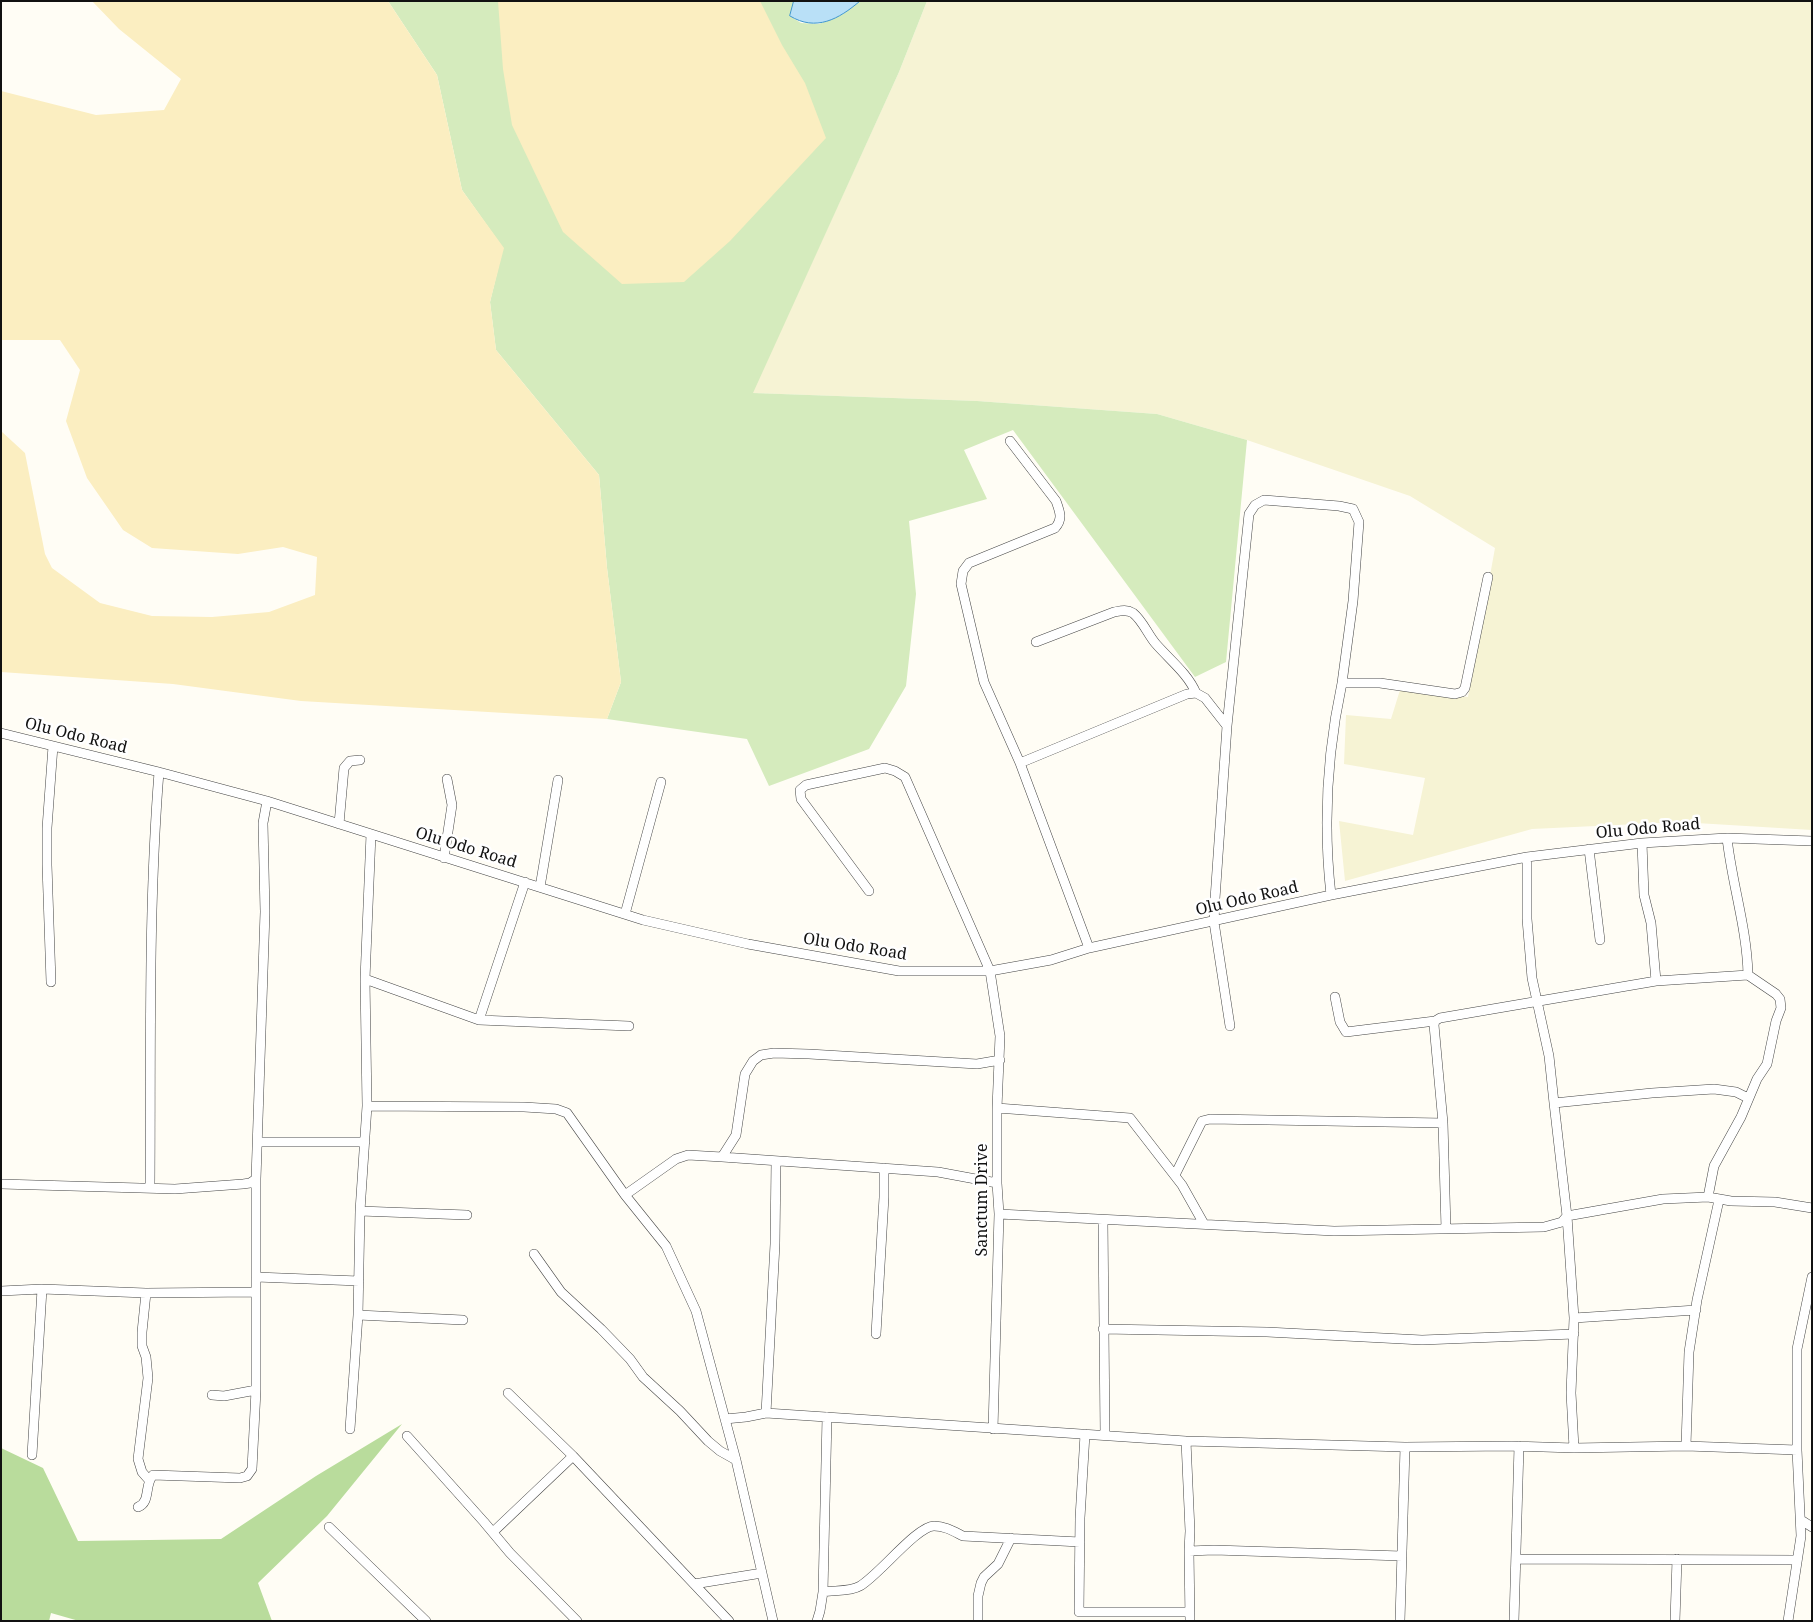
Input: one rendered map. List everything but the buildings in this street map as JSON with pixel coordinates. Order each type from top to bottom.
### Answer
[{"type":"street","points":[[1010,442],[1056,501],[1060,513],[1060,522],[1055,528],[969,563],[963,571],[961,584],[984,682],[1020,763],[1089,948]]},
{"type":"street","points":[[1230,1026],[1214,922],[1227,726],[1249,514],[1255,505],[1264,500],[1339,506],[1353,509],[1359,522],[1353,602],[1334,734],[1326,815],[1331,895]]},
{"type":"street","points":[[1342,683],[1380,683],[1455,694],[1462,692],[1465,688],[1488,577]]},
{"type":"street","points":[[1036,642],[1114,612],[1126,610],[1138,619],[1155,643],[1192,684],[1196,693]]},
{"type":"street","points":[[1020,763],[1187,694],[1196,693],[1205,698],[1227,726]]},
{"type":"street","name":"Olu Odo Road","points":[[1,733],[268,801],[643,920],[748,944],[899,971],[990,971],[1050,960],[1089,948],[1331,895],[1527,857],[1642,843],[1727,838],[1812,841]]},
{"type":"street","points":[[51,982],[47,828],[52,746]]},
{"type":"street","points":[[339,824],[344,768],[350,761],[360,760]]},
{"type":"street","name":"Sanctum Drive","points":[[869,891],[801,799],[800,790],[806,785],[885,768],[905,777],[990,971],[1000,1036],[997,1108],[999,1214],[993,1429]]},
{"type":"street","points":[[150,1188],[154,838],[159,772]]},
{"type":"street","points":[[444,858],[452,806],[448,778]]},
{"type":"street","points":[[540,887],[558,780]]},
{"type":"street","points":[[625,914],[661,782]]},
{"type":"street","points":[[138,1507],[146,1501],[149,1480],[153,1475],[240,1478],[247,1476],[252,1468],[256,1390],[256,1179],[265,912],[263,823],[268,801]]},
{"type":"street","points":[[350,1429],[358,1315],[360,1211],[367,1106],[365,979],[371,834]]},
{"type":"street","points":[[1727,838],[1730,864],[1746,941],[1748,975]]},
{"type":"street","points":[[1642,843],[1644,895],[1651,923],[1656,981]]},
{"type":"street","points":[[1589,849],[1600,940]]},
{"type":"street","points":[[1527,857],[1527,918],[1532,978],[1549,1056],[1567,1216],[1574,1318],[1571,1393],[1574,1448]]},
{"type":"street","points":[[479,1020],[525,882]]},
{"type":"street","points":[[1335,997],[1340,1022],[1346,1032],[1435,1021],[1440,1018],[1656,981],[1748,975],[1776,994],[1780,1000],[1781,1008],[1776,1021],[1767,1064],[1714,1166],[1708,1197]]},
{"type":"street","points":[[365,979],[479,1020],[629,1026]]},
{"type":"street","points":[[1435,1021],[1443,1123],[1446,1229]]},
{"type":"street","points":[[722,1157],[736,1135],[745,1074],[752,1061],[761,1055],[774,1053],[977,1064],[1000,1060]]},
{"type":"street","points":[[1554,1103],[1714,1089],[1736,1092],[1748,1098]]},
{"type":"street","points":[[367,1106],[556,1109],[567,1113],[624,1195],[666,1246],[696,1311],[736,1460],[773,1621]]},
{"type":"street","points":[[997,1108],[1130,1118],[1182,1185],[1204,1224]]},
{"type":"street","points":[[1174,1176],[1202,1121],[1210,1119],[1443,1123]]},
{"type":"street","points":[[258,1142],[365,1142]]},
{"type":"street","points":[[624,1195],[676,1160],[688,1155],[938,1172],[997,1183]]},
{"type":"street","points":[[766,1413],[775,1244],[776,1161]]},
{"type":"street","points":[[876,1334],[884,1168]]},
{"type":"street","points":[[1,1184],[150,1188],[243,1184],[250,1183],[256,1179]]},
{"type":"street","points":[[999,1214],[1334,1230],[1544,1227],[1562,1222],[1567,1216],[1663,1199],[1708,1197],[1719,1200],[1775,1202],[1812,1208]]},
{"type":"street","points":[[1686,1446],[1689,1352],[1719,1200]]},
{"type":"street","points":[[360,1211],[467,1215]]},
{"type":"street","points":[[1103,1220],[1105,1435]]},
{"type":"street","points":[[534,1254],[561,1292],[630,1358],[643,1377],[680,1411],[708,1441],[720,1451],[736,1460]]},
{"type":"street","points":[[256,1277],[359,1280]]},
{"type":"street","points":[[1788,1621],[1801,1536],[1797,1450],[1797,1349],[1812,1277]]},
{"type":"street","points":[[1,1291],[42,1289],[146,1293],[256,1292]]},
{"type":"street","points":[[32,1455],[42,1289]]},
{"type":"street","points":[[146,1293],[142,1346],[146,1357],[148,1378],[138,1459],[142,1472],[149,1480]]},
{"type":"street","points":[[1574,1318],[1696,1310]]},
{"type":"street","points":[[358,1315],[463,1320]]},
{"type":"street","points":[[1103,1329],[1267,1332],[1422,1340],[1574,1334]]},
{"type":"street","points":[[212,1395],[224,1396],[256,1390]]},
{"type":"street","points":[[508,1393],[573,1456],[730,1621]]},
{"type":"street","points":[[725,1419],[746,1418],[766,1413],[1186,1440],[1405,1447],[1519,1446],[1574,1448],[1686,1446],[1797,1450]]},
{"type":"street","points":[[817,1621],[823,1592],[827,1417]]},
{"type":"street","points":[[1085,1434],[1079,1617],[1190,1617],[1190,1531],[1186,1440]]},
{"type":"street","points":[[407,1436],[510,1553],[577,1621]]},
{"type":"street","points":[[1514,1621],[1519,1446]]},
{"type":"street","points":[[1400,1621],[1405,1447]]},
{"type":"street","points":[[493,1532],[573,1456]]},
{"type":"street","points":[[1801,1520],[1812,1527]]},
{"type":"street","points":[[823,1592],[859,1587],[877,1574],[922,1529],[933,1526],[948,1528],[963,1536],[1080,1542]]},
{"type":"street","points":[[329,1527],[426,1621]]},
{"type":"street","points":[[978,1621],[978,1596],[981,1583],[984,1577],[998,1564],[1011,1538]]},
{"type":"street","points":[[1189,1551],[1214,1550],[1402,1556]]},
{"type":"street","points":[[1516,1559],[1797,1560]]},
{"type":"street","points":[[1675,1621],[1677,1559]]},
{"type":"street","points":[[694,1584],[762,1573]]},
{"type":"shaded area","points":[[927,1],[1812,1],[1812,830],[1680,822],[1532,829],[1345,881],[1339,821],[1413,835],[1425,778],[1344,764],[1346,715],[1391,719],[1400,690],[1468,697],[1495,548],[1410,496],[1247,440],[1157,414],[977,401],[752,393],[899,72]]},
{"type":"green space","points":[[388,1],[794,1],[790,16],[801,23],[819,24],[843,14],[860,1],[927,1],[899,72],[753,393],[977,401],[1157,414],[1247,440],[1226,662],[1195,677],[1013,430],[964,450],[987,499],[909,521],[916,594],[906,686],[869,749],[769,786],[747,739],[607,719],[621,682],[607,568],[599,475],[496,350],[490,302],[503,248],[462,190],[437,75]]},
{"type":"green space","points":[[402,1424],[327,1516],[258,1583],[272,1621],[79,1621],[51,1613],[49,1621],[1,1621],[1,1448],[43,1468],[78,1541],[221,1539],[316,1476]]},
{"type":"sand","points":[[92,1],[388,1],[437,75],[462,190],[504,248],[490,302],[496,350],[599,475],[607,568],[621,682],[607,719],[301,701],[173,684],[1,672],[1,431],[25,453],[45,554],[52,568],[100,603],[152,616],[212,617],[269,612],[315,595],[317,557],[283,547],[238,554],[152,548],[123,530],[87,478],[66,421],[80,370],[60,340],[1,340],[1,91],[96,115],[164,110],[181,79],[119,29]]},
{"type":"sand","points":[[498,1],[760,1],[782,45],[805,83],[826,138],[730,241],[684,282],[622,284],[563,232],[512,125],[503,69]]},
{"type":"water","points":[[794,1],[860,1],[835,18],[818,23],[809,23],[790,16]]}]
